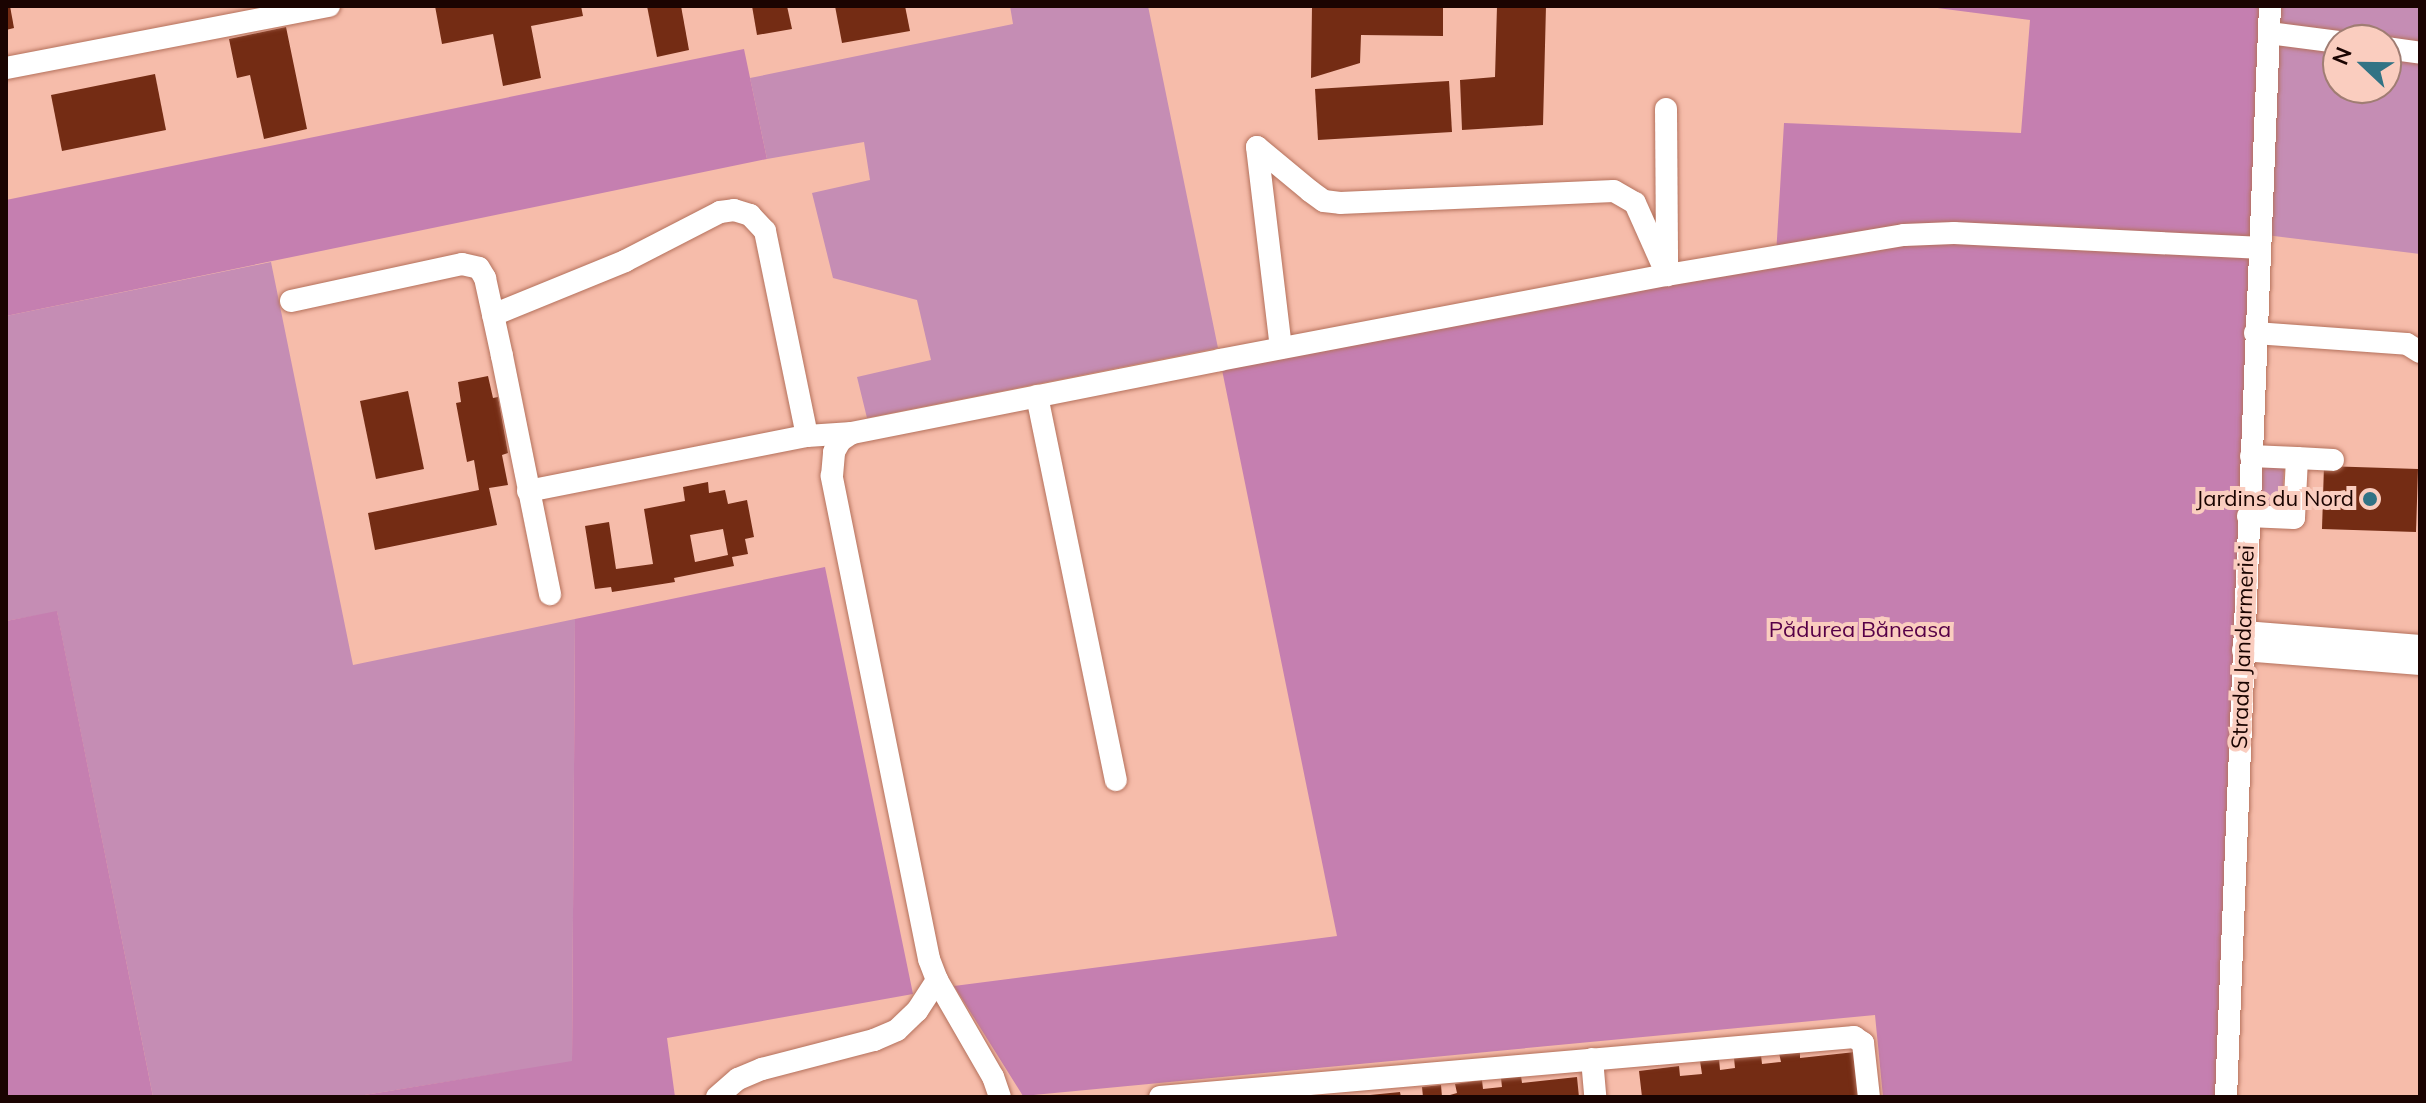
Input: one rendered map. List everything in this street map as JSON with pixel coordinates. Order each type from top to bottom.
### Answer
[{"type":"street","points":[[6,68],[257,13],[329,6]]},
{"type":"street","name":"Strada Jandarmeriei","points":[[2226,1097],[2270,6]]},
{"type":"street","points":[[2269,33],[2322,40]]},
{"type":"street","points":[[1666,109],[1667,275]]},
{"type":"street","points":[[1281,348],[1257,147],[1317,196],[1340,203],[1614,191],[1635,203],[1667,275]]},
{"type":"street","points":[[493,315],[625,261],[720,212],[734,210],[750,215],[765,231],[807,436]]},
{"type":"street","points":[[528,491],[807,436],[852,433],[1667,275],[1930,233],[2258,248]]},
{"type":"street","points":[[291,301],[472,264],[485,278],[550,594]]},
{"type":"street","points":[[2255,333],[2407,344],[2420,352]]},
{"type":"street","points":[[1037,396],[1116,780]]},
{"type":"street","points":[[852,433],[840,441],[834,452],[832,476],[929,959],[937,980],[988,1068],[1000,1097]]},
{"type":"street","points":[[2251,456],[2333,460]]},
{"type":"street","points":[[2248,516],[2294,518],[2297,458]]},
{"type":"street","points":[[2244,641],[2420,646]]},
{"type":"street","points":[[2244,641],[2420,664]]},
{"type":"street","points":[[717,1097],[738,1079],[762,1069],[874,1040],[897,1030],[917,1011],[937,980]]},
{"type":"street","points":[[1160,1097],[1336,1089],[1592,1059],[1854,1037],[1863,1043],[1869,1097]]},
{"type":"street","points":[[1592,1059],[1595,1097]]},
{"type":"shaded area","points":[[1010,6],[1148,6],[1218,348],[867,418],[857,377],[931,360],[917,300],[833,278],[812,193],[870,180],[864,142],[767,159],[750,78],[1013,24]]},
{"type":"shaded area","points":[[2270,6],[2420,6],[2420,254],[2258,234]]},
{"type":"shaded area","points":[[271,262],[353,665],[575,619],[572,1062],[352,1097],[153,1097],[57,612],[6,621],[6,316]]},
{"type":"shaded area","points":[[2262,467],[2284,468],[2282,508],[2260,507]]},
{"type":"green space","name":"Pădurea Băneasa","points":[[1922,6],[2270,6],[2226,1097],[1883,1097],[1875,1015],[1023,1096],[954,986],[1337,936],[1220,360],[1776,255],[1784,123],[2021,133],[2030,20]]},
{"type":"green space","points":[[744,49],[767,159],[6,316],[6,200]]},
{"type":"green space","points":[[825,567],[913,994],[667,1038],[675,1097],[352,1097],[572,1061],[575,619]]},
{"type":"green space","points":[[57,611],[153,1097],[6,1097],[6,621]]},
{"type":"building","points":[[6,6],[10,6],[14,28],[6,30]]},
{"type":"building","points":[[435,6],[581,6],[583,16],[531,26],[541,78],[503,86],[493,34],[442,44]]},
{"type":"building","points":[[647,6],[681,6],[689,50],[657,57]]},
{"type":"building","points":[[752,6],[787,6],[792,29],[757,35]]},
{"type":"building","points":[[835,6],[905,6],[910,31],[842,43]]},
{"type":"building","points":[[1312,6],[1443,6],[1443,36],[1361,35],[1360,63],[1311,78]]},
{"type":"building","points":[[1497,6],[1546,6],[1543,125],[1462,130],[1460,80],[1495,77]]},
{"type":"building","points":[[286,27],[307,129],[264,139],[250,75],[237,78],[229,39]]},
{"type":"building","points":[[155,74],[166,130],[62,151],[51,95]]},
{"type":"building","points":[[1449,81],[1452,132],[1318,140],[1315,89]]},
{"type":"building","points":[[488,376],[493,398],[498,397],[508,453],[502,455],[508,485],[489,488],[497,525],[375,550],[368,513],[479,490],[474,460],[467,462],[456,403],[461,402],[458,382]]},
{"type":"building","points":[[408,391],[424,469],[376,479],[360,401]]},
{"type":"building","name":"Jardins du Nord","points":[[2324,466],[2418,469],[2416,532],[2322,529]]},
{"type":"building","points":[[708,482],[709,493],[725,490],[728,504],[747,500],[754,537],[745,539],[748,554],[732,557],[734,566],[674,578],[675,582],[612,592],[611,587],[595,589],[585,526],[609,522],[616,569],[653,564],[644,509],[685,501],[683,487]],"holes":[[[723,529],[728,555],[695,562],[690,535]]]},
{"type":"building","points":[[1800,1051],[1800,1058],[1855,1052],[1860,1097],[1642,1097],[1639,1071],[1679,1066],[1680,1076],[1702,1074],[1700,1061],[1719,1059],[1720,1070],[1735,1068],[1734,1058],[1761,1055],[1762,1064],[1781,1062],[1779,1053]]},
{"type":"building","points":[[1521,1076],[1522,1083],[1577,1077],[1579,1097],[1443,1097],[1457,1093],[1455,1084],[1482,1080],[1483,1089],[1502,1087],[1501,1078]]},
{"type":"building","points":[[1441,1085],[1442,1097],[1423,1097],[1422,1087]]},
{"type":"building","points":[[1400,1092],[1401,1097],[1370,1097],[1370,1095]]},
{"type":"place","name":"Jardins du Nord","points":[[2370,499]]}]
